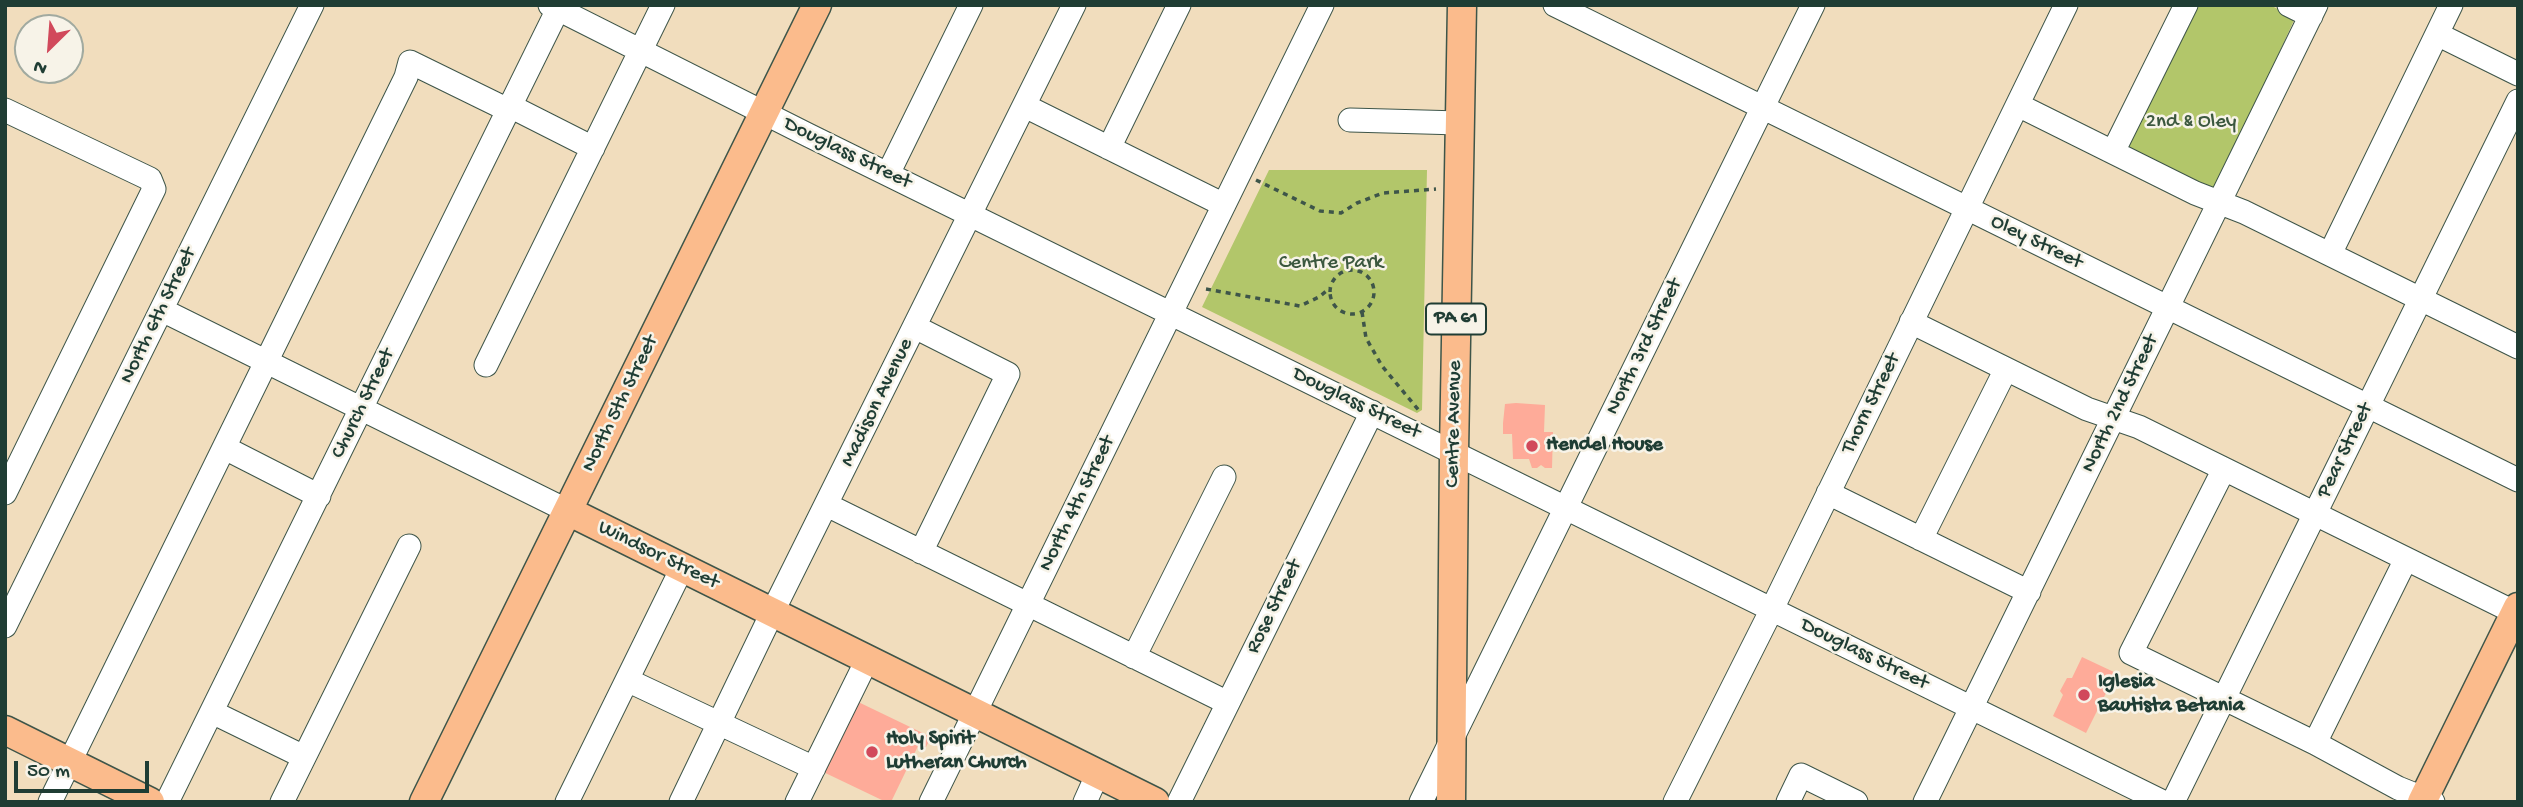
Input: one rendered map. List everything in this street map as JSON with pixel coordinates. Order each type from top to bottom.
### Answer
[{"type":"main road","name":"North 5th Street","points":[[424,802],[817,5]]},
{"type":"main road","name":"Centre Avenue","points":[[1451,802],[1462,5]]},
{"type":"main road","name":"Windsor Street","points":[[568,511],[1155,802]]},
{"type":"main road","points":[[2426,800],[2517,611]]},
{"type":"main road","points":[[5,730],[150,802]]},
{"type":"street","name":"North 6th Street","points":[[5,626],[312,5]]},
{"type":"street","points":[[486,366],[663,5]]},
{"type":"street","points":[[888,174],[971,5]]},
{"type":"street","name":"Madison Avenue","points":[[681,802],[1074,5]]},
{"type":"street","points":[[1109,148],[1179,5]]},
{"type":"street","name":"North 4th Street","points":[[931,802],[1322,5]]},
{"type":"street","name":"Oley Street","points":[[1555,5],[2518,480]]},
{"type":"street","name":"North 3rd Street","points":[[1421,802],[1813,5]]},
{"type":"street","name":"Thorn Street","points":[[1675,802],[2066,5]]},
{"type":"street","points":[[2113,152],[2186,5]]},
{"type":"street","points":[[2289,5],[2313,11]]},
{"type":"street","points":[[2330,254],[2451,5]]},
{"type":"street","name":"Douglass Street","points":[[556,7],[888,174],[2163,802]]},
{"type":"street","name":"Church Street","points":[[167,802],[509,108],[556,7]]},
{"type":"street","name":"North 2nd Street","points":[[1925,802],[2313,11]]},
{"type":"street","points":[[2437,34],[2518,74]]},
{"type":"street","points":[[50,802],[264,370],[265,361],[401,90],[410,62],[593,148]]},
{"type":"street","points":[[2018,105],[2195,193],[2245,212],[2421,299],[2516,342]]},
{"type":"street","points":[[1025,106],[1224,205]]},
{"type":"street","name":"Pear Street","points":[[2173,802],[2516,109]]},
{"type":"street","points":[[5,110],[150,179],[154,189],[5,493]]},
{"type":"street","points":[[1350,120],[1460,123]]},
{"type":"street","name":"Windsor Street","points":[[162,310],[568,511]]},
{"type":"street","points":[[1911,322],[2087,409],[2139,427],[2517,611]]},
{"type":"street","points":[[915,327],[1007,374],[921,552]]},
{"type":"street","points":[[1921,539],[2006,369]]},
{"type":"street","name":"Rose Street","points":[[1179,802],[1372,412]]},
{"type":"street","points":[[225,448],[319,496]]},
{"type":"street","points":[[2224,469],[2131,653],[2426,800]]},
{"type":"street","points":[[1134,657],[1224,477]]},
{"type":"street","points":[[1828,493],[2029,592]]},
{"type":"street","points":[[827,505],[1228,704]]},
{"type":"street","points":[[282,802],[408,546]]},
{"type":"street","points":[[2315,743],[2406,559]]},
{"type":"street","points":[[567,802],[682,568]]},
{"type":"street","points":[[797,802],[867,660]]},
{"type":"street","points":[[627,680],[814,768]]},
{"type":"street","points":[[212,712],[304,757]]},
{"type":"street","points":[[1085,802],[1098,773]]},
{"type":"street","points":[[1788,802],[1801,775],[1856,802]]},
{"type":"path","points":[[1240,173],[1320,211],[1341,213],[1383,193],[1459,186]]},
{"type":"path","points":[[1185,286],[1300,306],[1319,297],[1330,288],[1335,278],[1344,272],[1356,271],[1365,275],[1372,284],[1374,294],[1370,305],[1362,312],[1351,315],[1339,310],[1331,299],[1330,288]]},
{"type":"path","points":[[1362,312],[1366,338],[1382,366],[1422,414]]},
{"type":"green space","name":"2nd & Oley","points":[[2192,5],[2270,5],[2295,18],[2214,195],[2122,150]]},
{"type":"green space","name":"Centre Park","points":[[1269,170],[1427,170],[1422,410],[1417,413],[1202,307]]},
{"type":"building","name":"Hendel House","points":[[1505,404],[1545,405],[1544,432],[1553,432],[1552,468],[1541,465],[1532,468],[1529,459],[1513,459],[1512,434],[1503,434],[1503,423]]},
{"type":"building","name":"Iglesia Bautista Betania","points":[[2082,657],[2116,673],[2086,733],[2053,716],[2063,695],[2060,691],[2067,678],[2072,678]]},
{"type":"building","name":"Holy Spirit Lutheran Church","points":[[852,699],[931,737],[925,749],[918,746],[891,802],[817,769]]},
{"type":"place","name":"Hendel House","points":[[1532,446]]},
{"type":"place","name":"Iglesia Bautista Betania","points":[[2084,695]]},
{"type":"place","name":"Holy Spirit Lutheran Church","points":[[872,752]]}]
